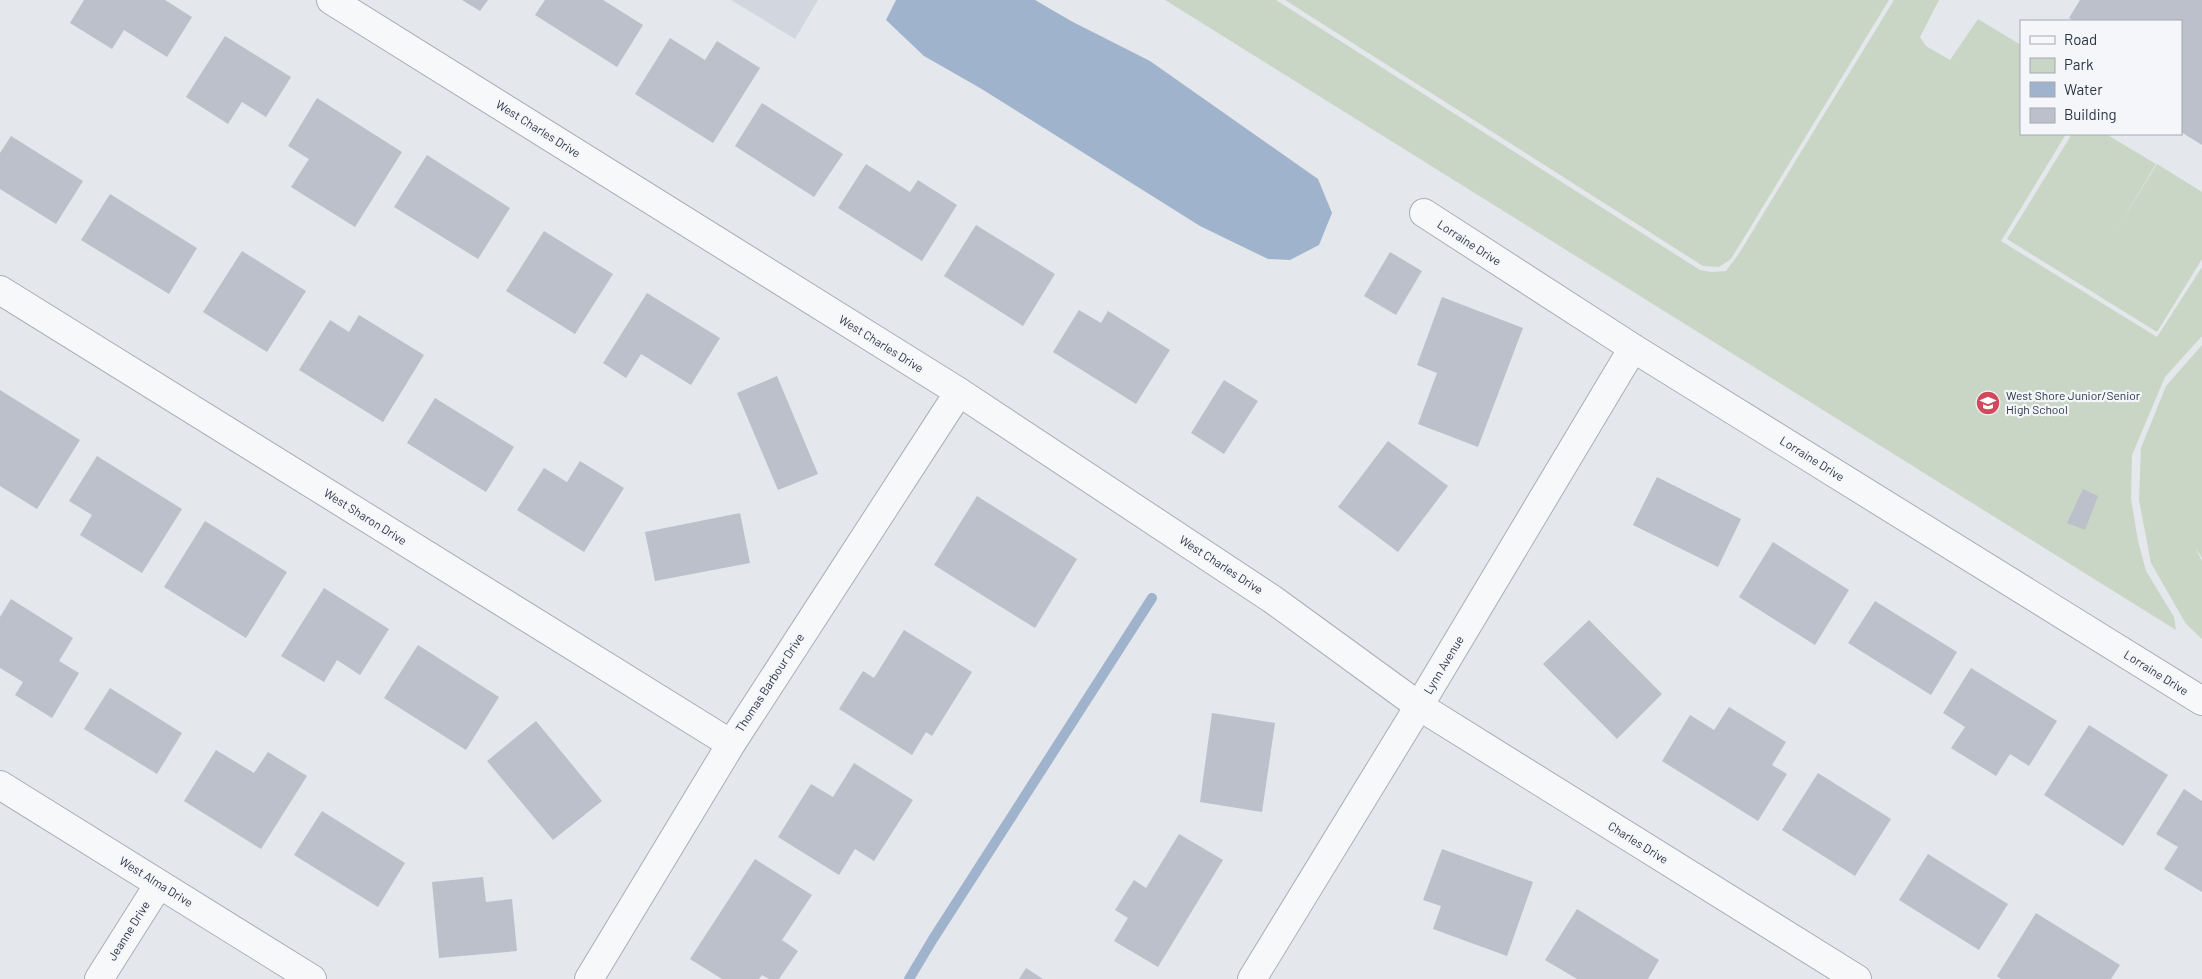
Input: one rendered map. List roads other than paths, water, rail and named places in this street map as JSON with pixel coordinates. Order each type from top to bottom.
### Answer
[{"type":"street","name":"West Charles Drive","points":[[331,0],[959,392],[1272,599],[1419,706]]},
{"type":"street","name":"Lorraine Drive","points":[[1424,213],[1634,348],[2202,701]]},
{"type":"street","name":"West Sharon Drive","points":[[0,290],[731,744]]},
{"type":"street","name":"Lynn Avenue","points":[[1252,979],[1634,348]]},
{"type":"street","name":"Thomas Barbour Drive","points":[[589,979],[731,744],[959,392]]},
{"type":"street","name":"Charles Drive","points":[[1419,706],[1857,979]]},
{"type":"street","name":"West Alma Drive","points":[[0,785],[312,979]]},
{"type":"street","name":"Jeanne Drive","points":[[99,979],[159,884]]},
{"type":"water","points":[[896,0],[1035,0],[1071,21],[1150,61],[1318,179],[1332,213],[1319,245],[1290,260],[1268,259],[1200,226],[980,88],[924,56],[886,20]]},
{"type":"waterway","points":[[909,979],[1152,598]]},
{"type":"place","name":"West Shore Junior/Senior High School","points":[[1988,403]]}]
